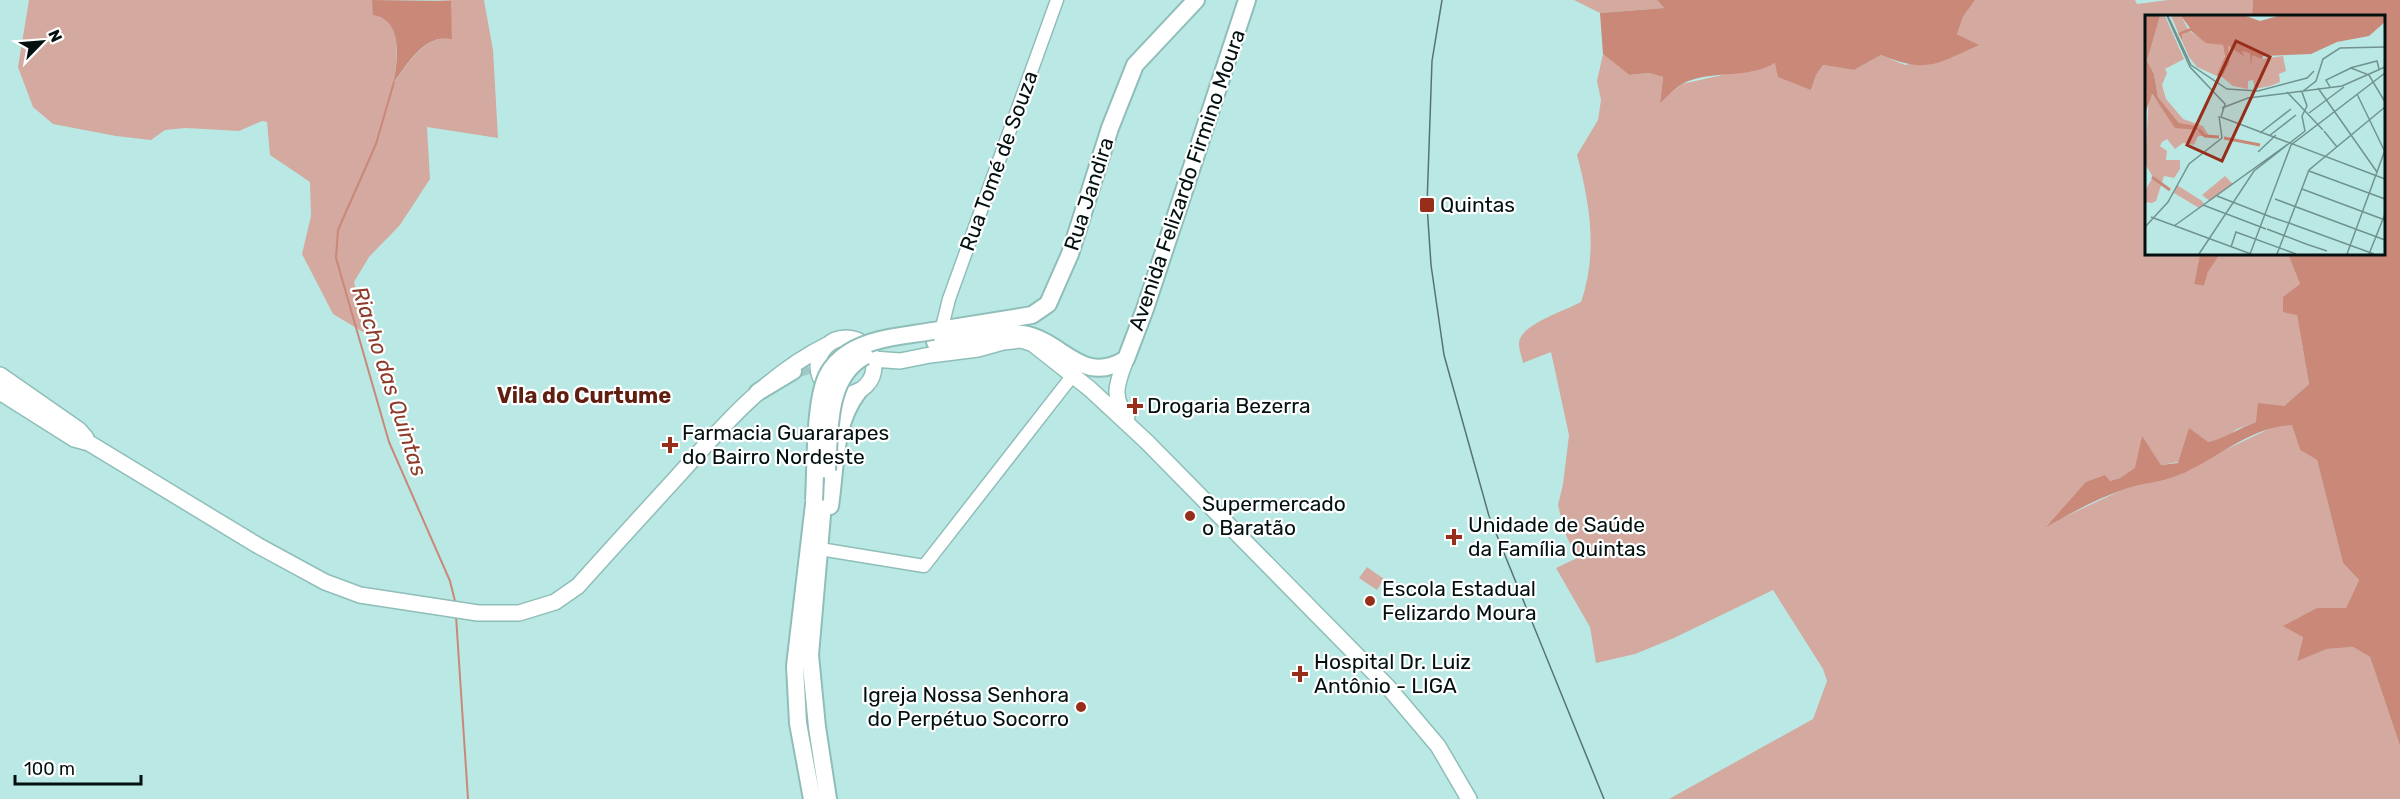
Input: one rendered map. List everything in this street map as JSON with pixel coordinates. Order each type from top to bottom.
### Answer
[{"type":"highway","name":"Rua Jandira","points":[[937,332],[964,325],[1032,315],[1048,304],[1070,254],[1110,128],[1135,65],[1196,0]]},
{"type":"highway","name":"Avenida Felizardo Firmino Moura","points":[[1126,359],[1247,0]]},
{"type":"highway","points":[[812,799],[798,723],[795,676],[797,638],[806,566],[833,400],[849,366],[864,356],[937,332],[1019,333],[1039,339],[1094,368],[1106,369],[1126,359]]},
{"type":"highway","points":[[958,344],[998,339],[1019,333]]},
{"type":"highway","points":[[758,392],[793,372]]},
{"type":"highway","points":[[806,566],[803,531],[820,378]]},
{"type":"highway","points":[[821,542],[831,503],[839,432],[849,404],[864,387]]},
{"type":"highway","points":[[819,496],[821,542],[810,655],[811,680],[828,799]]},
{"type":"main road","points":[[0,392],[74,439],[89,443],[234,532],[325,582],[360,595],[443,609],[478,613],[519,613],[555,602],[578,586],[714,435],[758,392],[800,360],[838,339],[937,332]]},
{"type":"main road","points":[[854,339],[867,347],[873,359],[874,367],[864,387]]},
{"type":"main road","points":[[873,359],[900,361],[1021,340],[1033,344],[1073,375],[1147,442],[1388,687],[1438,746],[1469,799]]},
{"type":"main road","points":[[820,378],[817,366],[820,354],[827,345]]},
{"type":"main road","points":[[758,392],[804,372],[813,373],[833,392],[841,394],[864,387],[913,358]]},
{"type":"main road","points":[[1126,359],[1114,391],[1119,408],[1147,442]]},
{"type":"main road","points":[[0,375],[79,430],[89,443]]},
{"type":"street","name":"Rua Tomé de Souza","points":[[937,332],[1057,0]]},
{"type":"street","points":[[821,542],[924,566],[1073,375]]},
{"type":"shaded area","points":[[29,0],[372,0],[374,15],[384,19],[394,33],[397,52],[395,81],[412,58],[426,45],[442,38],[452,38],[450,1],[436,0],[484,0],[493,50],[498,138],[427,127],[430,179],[400,225],[369,257],[354,282],[368,335],[333,314],[302,254],[311,216],[310,182],[270,155],[267,122],[262,121],[239,131],[186,128],[165,130],[151,140],[53,124],[33,107],[18,67]]},
{"type":"shaded area","points":[[372,0],[451,1],[452,39],[433,41],[425,45],[394,82],[397,52],[394,33],[390,24],[383,18],[373,15]]},
{"type":"shaded area","points":[[1574,0],[1657,0],[1664,8],[1600,13]]},
{"type":"shaded area","points":[[1657,0],[1975,0],[1963,17],[1957,34],[1979,45],[1941,62],[1931,64],[1910,64],[1881,55],[1854,70],[1823,65],[1816,75],[1811,90],[1778,77],[1775,63],[1752,71],[1693,79],[1679,86],[1660,103],[1663,77],[1649,73],[1629,75],[1603,54],[1600,13],[1664,8]]},
{"type":"shaded area","points":[[1975,0],[2135,0],[2137,4],[2168,0],[2253,0],[2252,15],[2145,15],[2145,255],[2200,255],[2194,284],[2204,286],[2208,272],[2219,255],[2288,255],[2300,284],[2297,315],[2309,384],[2284,406],[2256,422],[2237,429],[2227,437],[2208,442],[2178,462],[2161,465],[2142,437],[2136,468],[2110,481],[2105,476],[2047,525],[2124,489],[2179,475],[2277,425],[2292,424],[2300,450],[2317,460],[2343,563],[2359,580],[2346,608],[2317,608],[2304,616],[2303,637],[2297,660],[2327,649],[2353,647],[2370,657],[2400,746],[2400,799],[1669,799],[1813,719],[1827,681],[1823,669],[1773,590],[1674,638],[1635,654],[1596,663],[1590,627],[1556,568],[1577,558],[1565,533],[1558,505],[1569,435],[1551,352],[1523,363],[1519,344],[1521,337],[1534,325],[1581,302],[1591,247],[1586,192],[1577,155],[1598,120],[1601,100],[1597,81],[1603,54],[1629,75],[1649,73],[1663,77],[1660,102],[1682,84],[1776,63],[1811,90],[1816,75],[1823,65],[1854,70],[1881,55],[1905,65],[1978,45],[1957,34],[1963,17]]},
{"type":"shaded area","points":[[2253,0],[2400,0],[2400,746],[2370,657],[2353,647],[2327,649],[2297,661],[2303,637],[2283,626],[2317,608],[2346,608],[2359,580],[2343,563],[2317,460],[2300,450],[2292,425],[2262,431],[2193,469],[2115,493],[2046,527],[2086,482],[2105,475],[2110,481],[2120,478],[2135,468],[2142,436],[2161,465],[2178,463],[2189,428],[2208,442],[2221,438],[2256,422],[2258,403],[2284,406],[2309,384],[2297,315],[2283,312],[2283,297],[2300,284],[2288,255],[2385,255],[2385,15],[2252,15]]},
{"type":"shaded area","points":[[2200,255],[2219,255],[2208,272],[2204,286],[2194,284]]},
{"type":"shaded area","points":[[1367,567],[1384,579],[1377,590],[1359,578]]},
{"type":"waterway","name":"Riacho das Quintas","points":[[394,82],[376,144],[338,230],[336,258],[389,442],[450,581],[456,605]]},
{"type":"waterway","name":"Riacho das Quintas","points":[[456,616],[468,799]]},
{"type":"tunnel","points":[[793,371],[832,358],[850,357]]},
{"type":"tram line","points":[[1442,0],[1432,61],[1427,205],[1431,265],[1444,355],[1489,516],[1604,799]]},
{"type":"place","name":"Quintas","points":[[1427,205]]},
{"type":"place","name":"Drogaria Bezerra","points":[[1135,406]]},
{"type":"place","name":"Farmacia Guararapes do Bairro Nordeste","points":[[670,445]]},
{"type":"place","name":"Supermercado o Baratão","points":[[1190,516]]},
{"type":"place","name":"Unidade de Saúde da Família Quintas","points":[[1454,537]]},
{"type":"place","name":"Escola Estadual Felizardo Moura","points":[[1370,601]]},
{"type":"place","name":"Hospital Dr. Luiz Antônio - LIGA","points":[[1300,674]]},
{"type":"place","name":"Igreja Nossa Senhora do Perpétuo Socorro","points":[[1081,707]]},
{"type":"district","name":"Vila do Curtume","points":[[584,395]]}]
